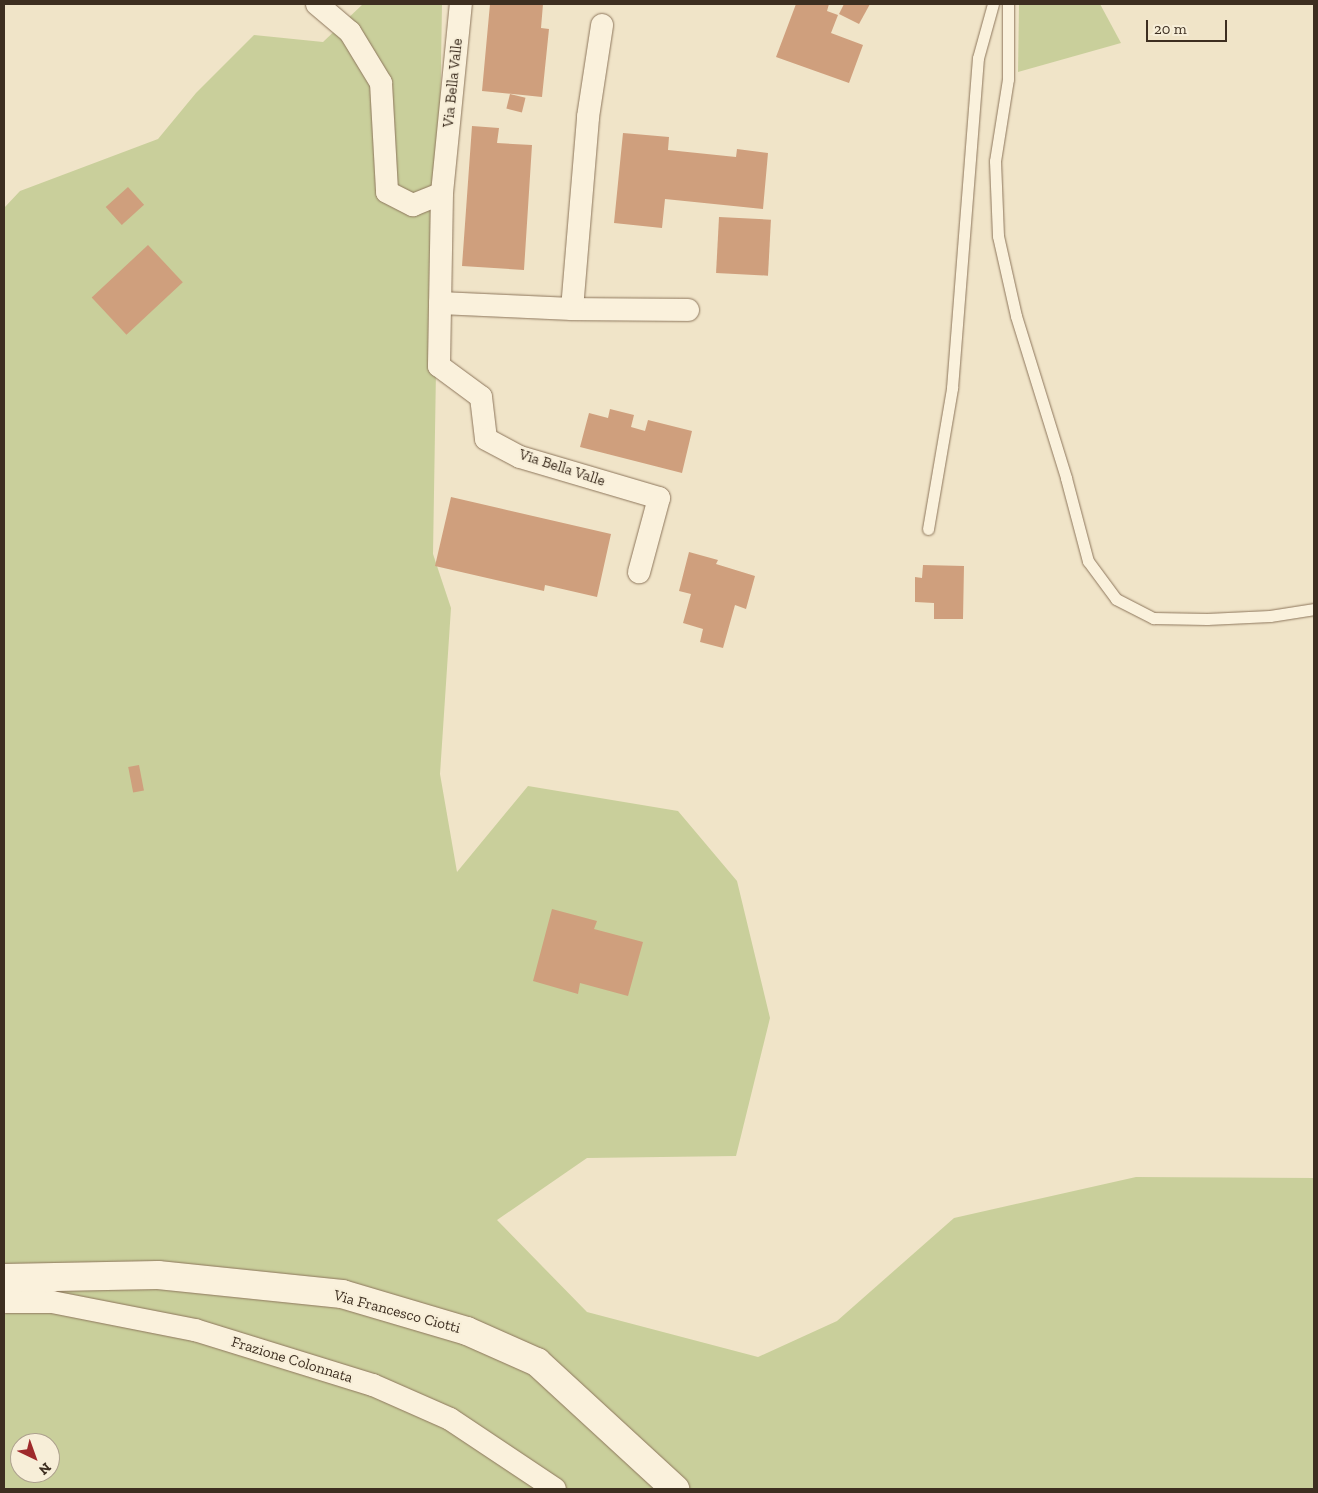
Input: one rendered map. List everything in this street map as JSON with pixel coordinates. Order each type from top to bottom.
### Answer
[{"type":"street","points":[[317,4],[350,32],[380,83],[387,192],[413,205],[442,193]]},
{"type":"street","name":"Via Bella Valle","points":[[461,4],[442,193],[440,366],[481,397],[486,439],[520,457],[658,498],[639,572]]},
{"type":"street","points":[[572,309],[588,117],[602,25]]},
{"type":"street","points":[[440,303],[572,309],[688,310]]},
{"type":"street","name":"Via Francesco Ciotti","points":[[4,1278],[158,1275],[342,1294],[467,1331],[537,1362],[675,1489]]},
{"type":"street","name":"Frazione Colonnata","points":[[4,1302],[52,1302],[195,1330],[373,1386],[450,1419],[555,1489]]},
{"type":"lane","points":[[928,529],[952,388],[978,58],[992,4]]},
{"type":"lane","points":[[1008,4],[1008,78],[995,161],[998,236],[1016,316],[1066,478],[1088,561],[1116,600],[1154,618],[1207,619],[1261,616],[1314,609]]},
{"type":"green space","points":[[363,4],[442,4],[433,554],[451,608],[440,774],[457,872],[528,786],[678,811],[737,881],[770,1018],[736,1156],[587,1158],[497,1220],[587,1312],[758,1357],[837,1321],[954,1218],[1136,1177],[1314,1178],[1314,1489],[4,1489],[4,1316],[31,1282],[4,1280],[4,208],[20,191],[158,139],[196,93],[254,35],[323,42]]},
{"type":"green space","points":[[1019,4],[1100,4],[1121,43],[1018,72]]},
{"type":"building","points":[[490,4],[543,4],[541,28],[549,29],[542,97],[482,91]]},
{"type":"building","points":[[796,4],[829,4],[827,11],[838,15],[831,33],[863,45],[849,83],[776,57]]},
{"type":"building","points":[[844,4],[870,4],[859,24],[839,14]]},
{"type":"building","points":[[510,94],[526,98],[522,112],[506,109]]},
{"type":"building","points":[[472,126],[499,128],[497,143],[532,145],[524,270],[462,266]]},
{"type":"building","points":[[623,133],[669,137],[668,150],[736,157],[737,149],[768,153],[763,209],[665,199],[662,228],[614,223]]},
{"type":"building","points":[[128,187],[144,205],[122,225],[106,207]]},
{"type":"building","points":[[719,217],[771,220],[768,276],[716,273]]},
{"type":"building","points":[[148,245],[183,282],[126,335],[92,298]]},
{"type":"building","points":[[610,409],[634,415],[631,427],[645,431],[648,420],[692,431],[682,473],[580,447],[589,413],[608,418]]},
{"type":"building","points":[[451,497],[611,534],[597,597],[545,585],[544,591],[435,566]]},
{"type":"building","points":[[689,552],[718,560],[716,564],[755,576],[746,609],[735,605],[723,648],[700,642],[703,629],[683,623],[691,594],[679,591]]},
{"type":"building","points":[[923,565],[964,566],[963,619],[934,619],[934,603],[915,602],[915,577],[922,578]]},
{"type":"building","points":[[139,765],[144,791],[133,793],[128,767]]},
{"type":"building","points":[[552,909],[597,921],[594,929],[643,942],[628,996],[580,983],[578,994],[533,981]]}]
